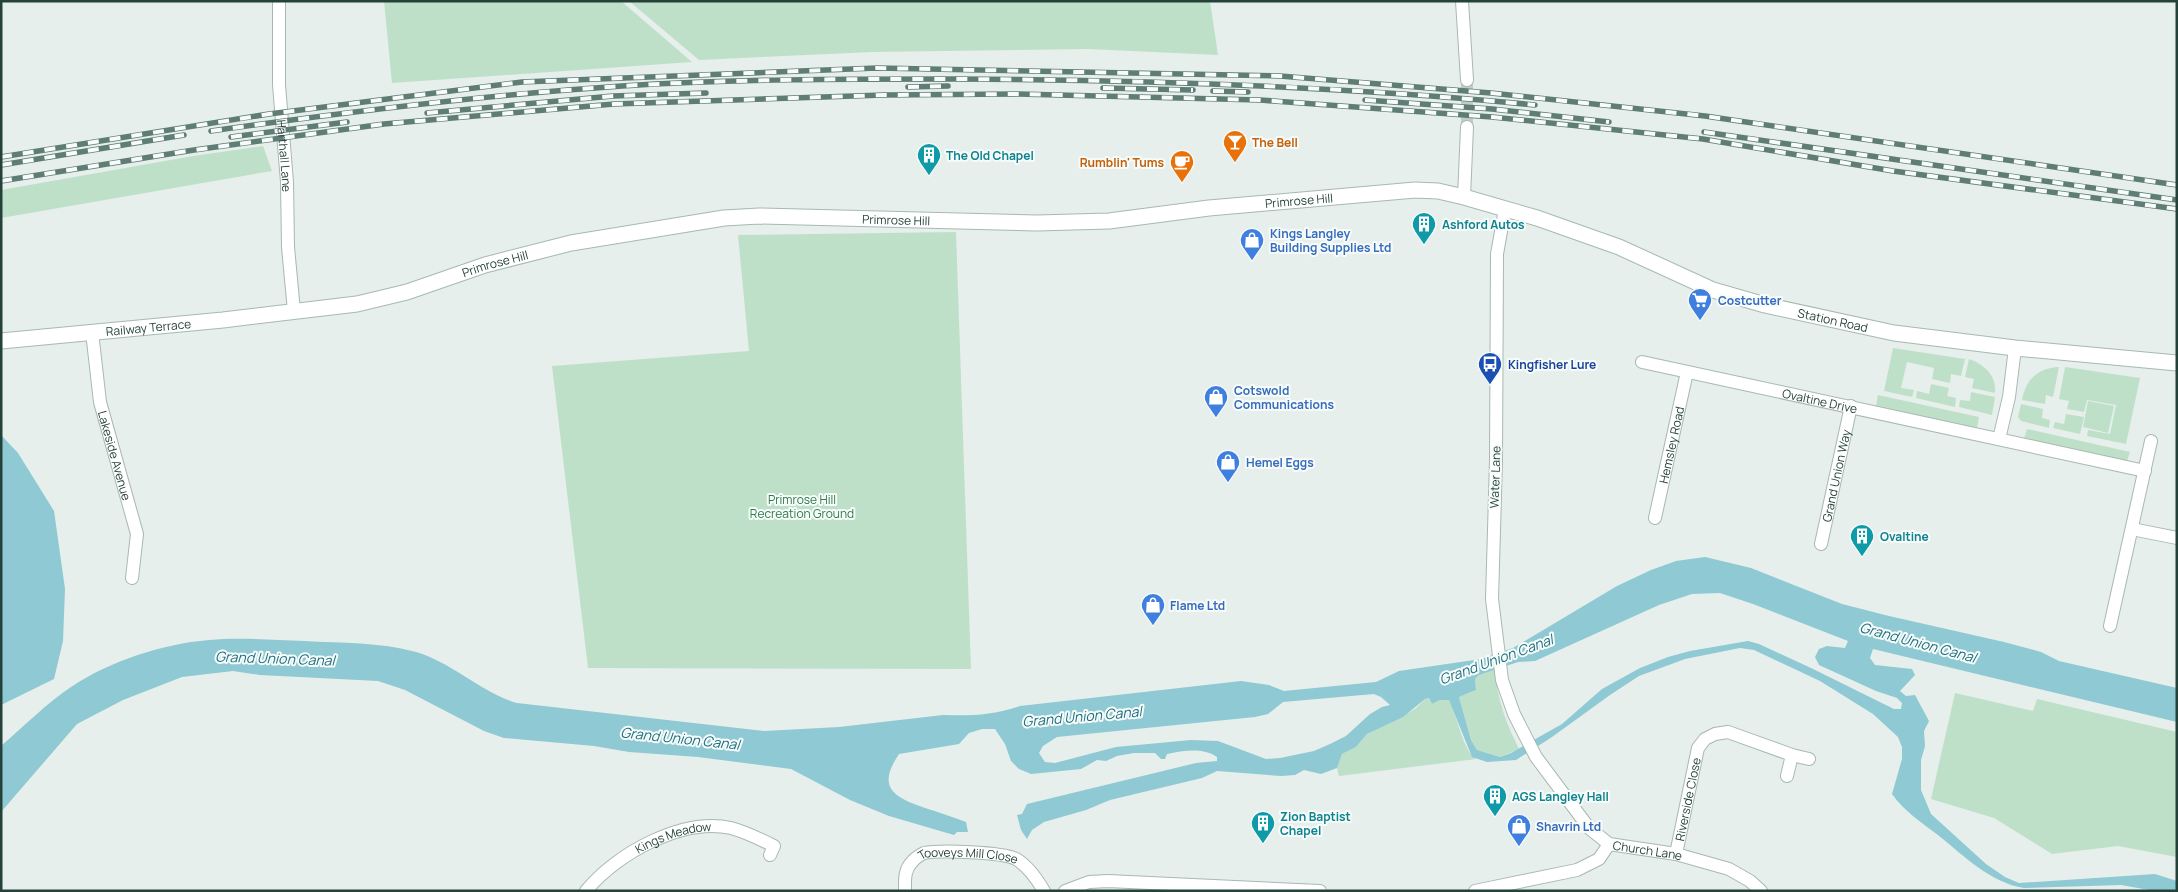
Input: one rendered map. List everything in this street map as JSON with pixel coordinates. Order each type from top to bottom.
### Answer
[{"type":"street","name":"Harthall Lane","points":[[279,1],[279,85],[287,182],[288,247],[294,311]]},
{"type":"street","points":[[1462,1],[1467,80]]},
{"type":"street","points":[[1464,197],[1467,127]]},
{"type":"street","name":"Primrose Hill","points":[[294,311],[357,304],[407,292],[485,265],[570,243],[724,218],[760,216],[1037,223],[1109,221],[1208,208],[1423,190],[1464,197],[1505,209]]},
{"type":"street","name":"Station Road","points":[[1505,209],[1537,218],[1619,247],[1713,290],[1765,306],[1894,334],[2015,348],[2177,363]]},
{"type":"street","name":"Water Lane","points":[[1505,209],[1497,254],[1496,461],[1492,599],[1502,680],[1526,741]]},
{"type":"street","name":"Railway Terrace","points":[[1,341],[294,311]]},
{"type":"street","name":"Lakeside Avenue","points":[[92,332],[100,402],[137,534],[132,578]]},
{"type":"street","points":[[1999,439],[2009,397],[2015,348]]},
{"type":"street","name":"Ovaltine Drive","points":[[1642,362],[1851,406],[2145,472]]},
{"type":"street","name":"Hemsley Road","points":[[1655,518],[1688,372]]},
{"type":"street","name":"Grand Union Way","points":[[1821,544],[1851,406]]},
{"type":"street","points":[[2110,626],[2151,441]]},
{"type":"street","points":[[2132,529],[2177,538]]},
{"type":"street","name":"Riverside Close","points":[[1676,854],[1698,748],[1705,739],[1715,734],[1728,732],[1792,755],[1809,759]]},
{"type":"street","name":"Church Lane","points":[[1526,741],[1589,828],[1609,844],[1676,854],[1729,869],[1750,880],[1761,891]]},
{"type":"street","points":[[1787,776],[1792,755]]},
{"type":"street","name":"Kings Meadow","points":[[586,891],[596,878],[613,863],[632,851],[684,831],[706,826],[730,828],[774,846]]},
{"type":"street","points":[[1475,891],[1577,870],[1599,859],[1609,844]]},
{"type":"street","name":"Tooveys Mill Close","points":[[905,891],[905,871],[922,854],[933,852],[998,854],[1016,859],[1033,874],[1044,891]]},
{"type":"street","points":[[1064,891],[1089,882],[1108,881],[1320,891]]},
{"type":"green space","points":[[384,1],[621,1],[692,62],[392,83]]},
{"type":"green space","points":[[629,1],[1210,1],[1218,55],[1088,49],[872,52],[699,60]]},
{"type":"green space","points":[[263,146],[272,171],[1,218],[1,190],[193,156]]},
{"type":"green space","name":"Primrose Hill Recreation Ground","points":[[956,232],[971,669],[588,668],[552,366],[749,351],[738,235]]},
{"type":"green space","points":[[1893,348],[1965,359],[1961,376],[1951,374],[1950,383],[1932,379],[1934,368],[1907,362],[1901,388],[1914,390],[1912,397],[1884,391]]},
{"type":"green space","points":[[1969,359],[1980,364],[1992,376],[1995,393],[1972,388],[1974,379],[1965,377]]},
{"type":"green space","points":[[2059,367],[2053,397],[2046,395],[2045,404],[2022,400],[2027,386],[2034,376],[2039,372]]},
{"type":"green space","points":[[2065,367],[2140,378],[2126,444],[2087,436],[2088,430],[2110,434],[2116,405],[2087,400],[2084,412],[2067,409],[2069,401],[2059,399]]},
{"type":"green space","points":[[1931,384],[1949,388],[1947,396],[1956,398],[1955,407],[1916,398],[1917,391],[1929,394]]},
{"type":"green space","points":[[1971,392],[1995,397],[1992,415],[1959,407],[1960,400],[1970,401]]},
{"type":"green space","points":[[1878,395],[1979,417],[1977,428],[1876,406]]},
{"type":"green space","points":[[2088,401],[2114,406],[2108,433],[2083,427]]},
{"type":"green space","points":[[2021,404],[2043,409],[2042,418],[2050,420],[2049,428],[2021,421],[2018,417]]},
{"type":"green space","points":[[2066,414],[2084,417],[2080,434],[2053,428],[2055,422],[2064,424]]},
{"type":"green space","points":[[2027,429],[2130,452],[2127,461],[2024,438]]},
{"type":"green space","points":[[1495,669],[1503,710],[1519,749],[1500,757],[1477,750],[1471,740],[1459,697],[1476,690],[1475,679],[1479,675]]},
{"type":"green space","points":[[1955,693],[2033,711],[2037,699],[2177,732],[2177,857],[2118,846],[2052,854],[1994,818],[1931,799]]},
{"type":"green space","points":[[1429,698],[1432,704],[1440,700],[1449,700],[1467,749],[1476,759],[1339,776],[1337,768],[1342,754],[1356,747],[1367,734],[1415,709],[1425,699]]},
{"type":"water","points":[[1,435],[18,453],[54,511],[65,589],[63,641],[54,679],[1,705]]},
{"type":"water","name":"Grand Union Canal","points":[[1705,557],[1751,568],[1842,604],[2004,642],[2041,652],[2059,661],[2177,688],[2177,722],[1873,649],[1870,658],[1875,665],[1912,669],[1915,675],[1900,691],[1906,696],[1915,695],[1929,721],[1924,731],[1925,746],[1921,760],[1921,790],[1931,814],[1986,864],[2005,877],[2019,883],[2155,874],[2177,881],[2177,891],[2155,891],[2121,885],[2024,888],[2000,881],[1989,875],[1902,806],[1892,794],[1902,759],[1902,747],[1898,737],[1873,714],[1820,681],[1754,650],[1740,648],[1685,659],[1639,676],[1516,760],[1487,762],[1472,757],[1449,700],[1440,700],[1432,704],[1429,698],[1425,699],[1403,717],[1367,734],[1356,747],[1342,754],[1337,768],[1321,774],[1304,770],[1295,775],[1281,776],[1217,771],[1202,778],[1110,800],[1086,810],[1044,822],[1032,830],[1027,839],[1021,830],[1017,815],[1022,814],[1027,804],[1196,763],[1217,761],[1217,757],[1199,751],[1167,754],[1165,759],[1161,759],[1155,753],[1134,753],[1117,756],[1106,761],[1097,760],[1081,769],[1031,774],[1019,769],[1011,761],[1005,744],[995,729],[982,729],[969,733],[959,744],[899,754],[889,775],[889,783],[892,790],[897,795],[914,804],[966,822],[968,832],[957,832],[954,835],[889,816],[850,800],[791,769],[698,757],[629,752],[594,746],[504,738],[484,731],[405,690],[378,681],[260,675],[233,671],[182,677],[123,700],[77,724],[1,812],[1,746],[71,687],[102,669],[137,655],[191,642],[245,639],[389,646],[429,657],[491,692],[517,703],[764,731],[839,727],[943,715],[982,714],[1020,706],[1241,681],[1269,685],[1284,691],[1376,682],[1399,671],[1481,659],[1513,648],[1617,586],[1676,561]],"holes":[[[1720,593],[1848,641],[1845,648],[1827,646],[1819,649],[1815,657],[1819,665],[1876,691],[1897,698],[1902,703],[1901,709],[1894,709],[1811,668],[1759,644],[1748,641],[1690,651],[1640,668],[1602,689],[1562,724],[1511,753],[1500,757],[1477,750],[1471,740],[1459,697],[1476,690],[1475,679],[1479,675],[1518,662],[1535,661],[1659,605],[1692,594]],[[1374,694],[1390,705],[1370,714],[1346,736],[1330,744],[1314,751],[1280,758],[1266,759],[1218,741],[1191,740],[1116,747],[1055,763],[1045,762],[1039,753],[1043,746],[1057,737],[1255,717],[1268,714],[1283,702]]]},
{"type":"tunnel","points":[[1467,80],[1467,127]]},
{"type":"railway","points":[[1,157],[269,114],[522,82],[877,68],[1280,76],[1491,93],[1705,116],[2177,185]]},
{"type":"railway","points":[[211,131],[364,111],[519,94],[622,86],[788,80],[955,79],[1245,85],[1463,98],[1535,105]]},
{"type":"railway","points":[[908,87],[948,86]]},
{"type":"railway","points":[[1103,88],[1193,90]]},
{"type":"railway","points":[[1213,91],[1248,92]]},
{"type":"railway","points":[[427,113],[613,96],[706,93]]},
{"type":"railway","points":[[1,181],[194,150],[384,124],[614,104],[884,95],[1018,94],[1260,100],[1492,117],[1703,139],[1893,171],[2177,209]]},
{"type":"railway","points":[[1365,100],[1492,109],[1609,122]]},
{"type":"railway","points":[[231,137],[347,122]]},
{"type":"railway","points":[[1704,132],[2177,200]]},
{"type":"railway","points":[[1,165],[184,135]]},
{"type":"place","name":"The Bell","points":[[1235,163]]},
{"type":"place","name":"The Old Chapel","points":[[929,176]]},
{"type":"place","name":"Rumblin' Tums","points":[[1182,183]]},
{"type":"place","name":"Ashford Autos","points":[[1424,245]]},
{"type":"place","name":"Kings Langley Building Supplies Ltd","points":[[1252,261]]},
{"type":"place","name":"Costcutter","points":[[1700,321]]},
{"type":"place","name":"Kingfisher Lure","points":[[1490,385]]},
{"type":"place","name":"Cotswold Communications","points":[[1216,418]]},
{"type":"place","name":"Hemel Eggs","points":[[1228,483]]},
{"type":"place","name":"Ovaltine","points":[[1862,557]]},
{"type":"place","name":"Flame Ltd","points":[[1153,626]]},
{"type":"place","name":"AGS Langley Hall","points":[[1495,817]]},
{"type":"place","name":"Zion Baptist Chapel","points":[[1263,844]]},
{"type":"place","name":"Shavrin Ltd","points":[[1519,847]]}]
